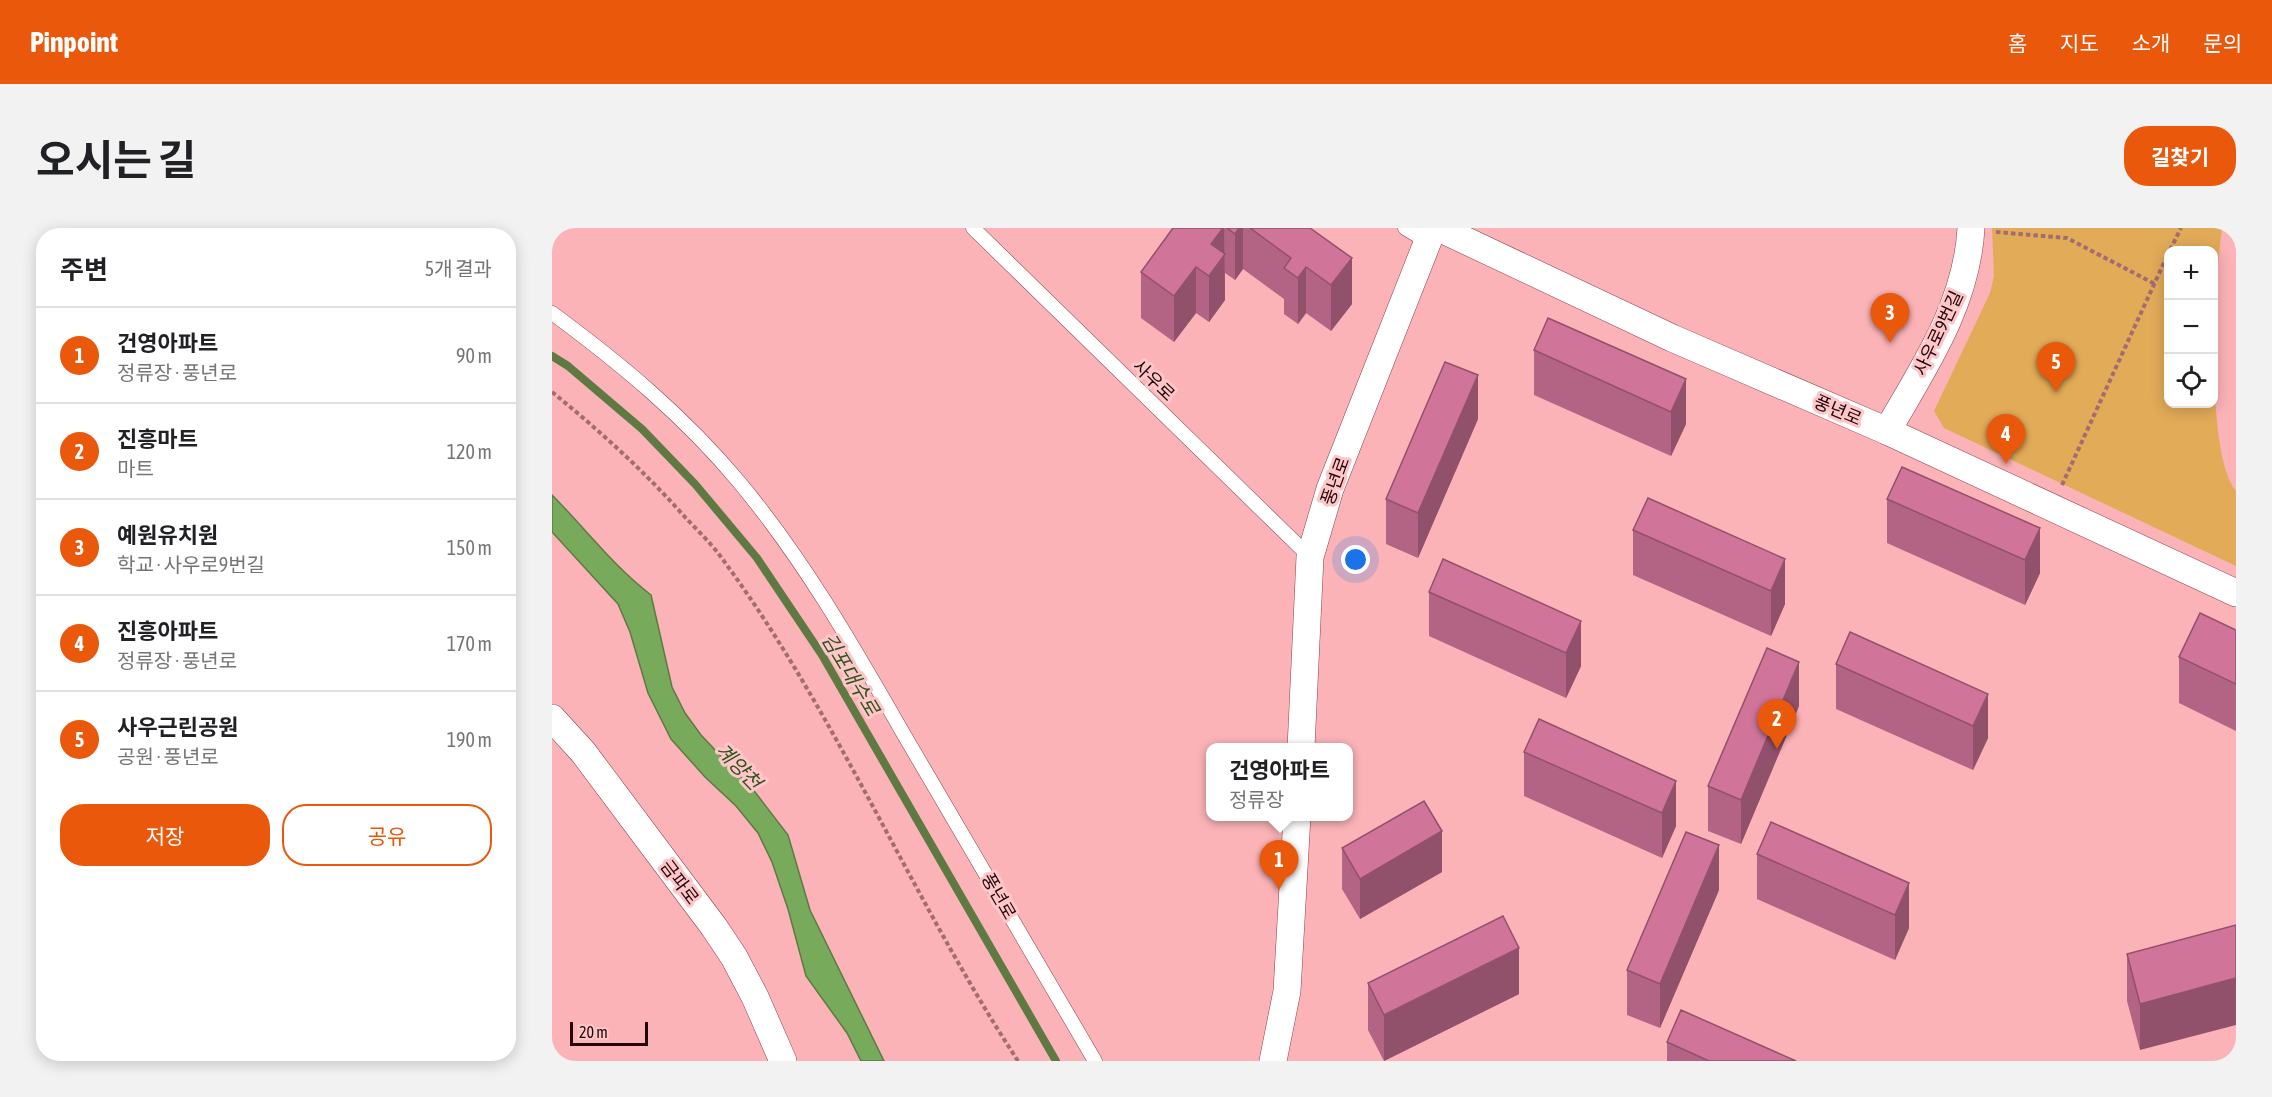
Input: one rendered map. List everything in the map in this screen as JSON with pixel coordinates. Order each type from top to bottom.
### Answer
[{"type":"street","name":"사우로9번길","points":[[1887,431],[1934,351],[1959,298],[1971,229]]},
{"type":"street","name":"풍년로","points":[[1300,743],[1310,557],[1330,489],[1433,233],[1887,431],[2236,593]]},
{"type":"street","name":"금파로","points":[[552,718],[583,752],[724,942],[754,997],[783,1061]]},
{"type":"street","points":[[1273,1061],[1287,991],[1297,821]]},
{"type":"lane","name":"사우로","points":[[973,228],[1310,557]]},
{"type":"lane","points":[[1404,228],[1433,233]]},
{"type":"lane","name":"풍년로","points":[[552,313],[659,397],[739,481],[779,532],[859,654],[1095,1061]]},
{"type":"path","points":[[2172,246],[2181,228]]},
{"type":"path","points":[[1971,229],[2067,238],[2155,284]]},
{"type":"path","points":[[2052,507],[2164,263]]},
{"type":"path","points":[[552,392],[596,427],[667,496],[716,551],[768,625],[838,742],[993,1024],[1018,1061]]},
{"type":"shaded area","points":[[1992,228],[2222,228],[2218,264],[2218,246],[2164,246],[2164,408],[2216,408],[2225,468],[2236,491],[2236,566],[1944,428],[1934,411],[1990,293],[1994,276]]},
{"type":"shaded area","points":[[552,495],[612,559],[651,595],[672,687],[685,713],[701,735],[755,792],[788,835],[810,910],[884,1061],[861,1061],[847,1033],[806,976],[788,909],[772,862],[758,833],[736,806],[705,777],[671,739],[648,693],[630,632],[618,604],[552,532]]},
{"type":"building","points":[[1173,228],[1223,228],[1211,244],[1225,254],[1209,276],[1196,267],[1174,296],[1141,272]]},
{"type":"building","points":[[1227,228],[1239,228],[1235,234]]},
{"type":"building","points":[[1250,228],[1310,228],[1352,258],[1331,285],[1306,267],[1298,278],[1284,268],[1291,258]]},
{"type":"building","points":[[1548,318],[1686,379],[1671,412],[1534,350]]},
{"type":"building","points":[[1445,362],[1478,375],[1418,513],[1386,499]]},
{"type":"building","points":[[1902,467],[2040,528],[2025,560],[1887,499]]},
{"type":"building","points":[[1648,498],[1785,559],[1771,591],[1633,530]]},
{"type":"building","points":[[1443,559],[1581,621],[1566,653],[1429,592]]},
{"type":"building","points":[[2200,613],[2236,630],[2236,684],[2179,657]]},
{"type":"building","points":[[1850,632],[1988,694],[1973,726],[1836,664]]},
{"type":"building","points":[[1767,648],[1799,662],[1741,800],[1708,786]]},
{"type":"building","points":[[1539,719],[1676,781],[1662,813],[1524,752]]},
{"type":"building","points":[[1424,801],[1442,831],[1360,879],[1342,848]]},
{"type":"building","points":[[1771,822],[1909,883],[1895,915],[1757,854]]},
{"type":"building","points":[[1686,832],[1719,845],[1660,984],[1627,970]]},
{"type":"building","points":[[1503,916],[1519,948],[1384,1015],[1368,983]]},
{"type":"building","points":[[2236,925],[2236,978],[2140,1004],[2127,954]]},
{"type":"building","points":[[1681,1010],[1796,1061],[1709,1061],[1667,1042]]},
{"type":"waterway","name":"김포대수로","points":[[552,356],[568,366],[642,429],[695,484],[757,558],[822,655],[1056,1061]]},
{"type":"place","name":"예원유치원","points":[[1890,343]]},
{"type":"place","name":"사우근린공원","points":[[2056,392]]},
{"type":"place","name":"진흥아파트","points":[[2006,464]]},
{"type":"place","name":"진흥마트","points":[[1777,749]]},
{"type":"place","name":"건영아파트","points":[[1279,890]]},
{"type":"water label","name":"계양천","points":[[739,766]]}]
